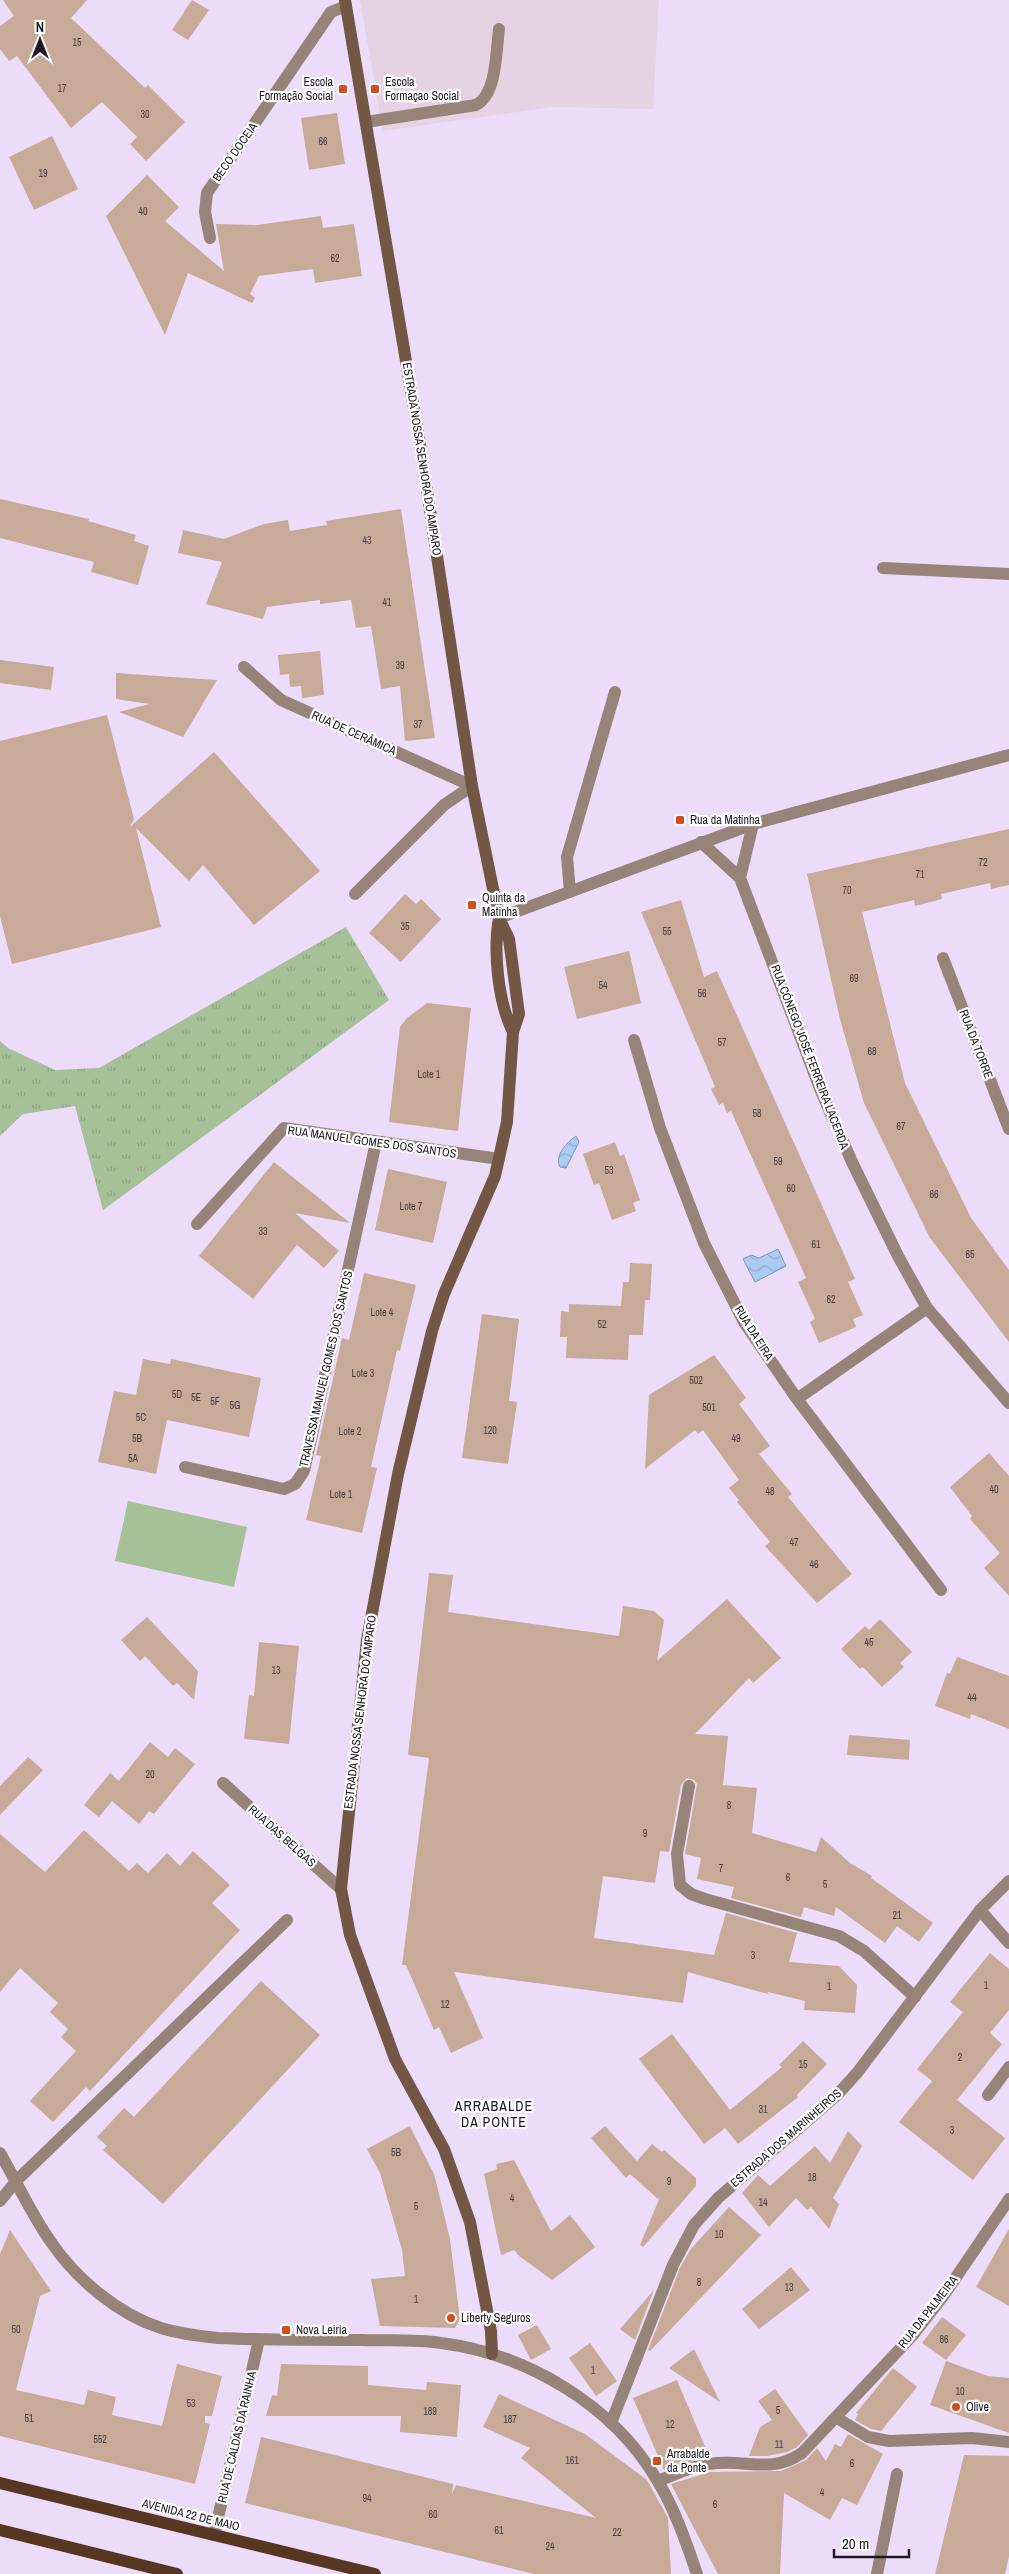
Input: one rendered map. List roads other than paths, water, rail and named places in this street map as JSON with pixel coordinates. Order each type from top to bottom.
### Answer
[{"type":"main road","name":"ESTRADA NOSSA SENHORA DO AMPARO","points":[[346,3],[419,438],[472,786],[499,918],[495,940],[505,1016],[513,1032],[507,1122],[499,1159],[490,1190],[444,1294],[432,1331],[398,1474],[367,1640],[340,1889],[350,1935],[395,2060],[444,2149],[465,2206],[470,2222],[491,2331],[492,2354]]},
{"type":"main road","name":"AVENIDA 22 DE MAIO","points":[[0,2483],[375,2574]]},
{"type":"main road","points":[[0,2530],[177,2574]]},
{"type":"street","name":"BECO DOCEIA","points":[[210,238],[205,212],[207,192],[332,12],[346,3]]},
{"type":"street","points":[[366,122],[476,105],[484,101],[490,91],[499,29]]},
{"type":"street","points":[[883,568],[1009,574]]},
{"type":"street","name":"RUA DE CERÂMICA","points":[[244,667],[281,700],[472,786]]},
{"type":"street","points":[[570,892],[567,857],[615,692]]},
{"type":"street","points":[[499,918],[753,824],[1009,755]]},
{"type":"street","points":[[355,894],[444,805],[472,786]]},
{"type":"street","points":[[740,878],[753,824]]},
{"type":"street","name":"RUA CÓNEGO JOSÉ FERREIRA LACERDA","points":[[701,842],[740,878],[821,1091],[889,1239],[927,1308],[1009,1403]]},
{"type":"street","name":"RUA DA TORRE","points":[[943,958],[1009,1129]]},
{"type":"street","name":"RUA DA EIRA","points":[[634,1040],[660,1128],[704,1243],[744,1322],[797,1399],[941,1590]]},
{"type":"street","name":"RUA MANUEL GOMES DOS SANTOS","points":[[197,1224],[284,1128],[499,1159]]},
{"type":"street","name":"TRAVESSA MANUEL GOMES DOS SANTOS","points":[[185,1467],[284,1489],[295,1484],[304,1471],[376,1142]]},
{"type":"street","points":[[797,1399],[927,1308]]},
{"type":"street","name":"RUA DAS BELGAS","points":[[222,1784],[340,1889]]},
{"type":"street","points":[[689,1786],[677,1854],[680,1885],[691,1894],[705,1900],[839,1936],[864,1951],[915,1997]]},
{"type":"street","name":"ESTRADA DOS MARINHEIROS","points":[[611,2423],[674,2266],[694,2225],[718,2198],[837,2096],[857,2073],[980,1910],[1009,1881]]},
{"type":"street","points":[[980,1910],[1009,1943]]},
{"type":"street","points":[[0,2201],[16,2181],[287,1920]]},
{"type":"street","points":[[988,2095],[1009,2067]]},
{"type":"street","points":[[0,2152],[52,2244],[90,2285],[112,2303],[160,2328],[188,2335],[259,2340],[440,2342],[492,2354],[551,2380],[582,2400],[611,2423],[634,2447],[658,2481],[685,2539],[697,2574]]},
{"type":"street","name":"RUA DA PALMEIRA","points":[[658,2481],[707,2464],[730,2462],[772,2466],[790,2462],[802,2453],[837,2418],[912,2336],[1004,2218],[1009,2199]]},
{"type":"street","name":"RUA DE CALDAS DA RAINHA","points":[[214,2535],[259,2340]]},
{"type":"street","points":[[837,2418],[868,2437],[889,2441],[972,2438],[1009,2442]]},
{"type":"street","points":[[876,2574],[898,2474]]},
{"type":"water","points":[[576,1136],[579,1142],[566,1168],[560,1167],[560,1154],[565,1146]]},
{"type":"water","points":[[778,1249],[786,1266],[755,1282],[743,1259],[751,1255],[759,1258]]},
{"type":"place","name":"Escola Formação Social","points":[[343,89]]},
{"type":"place","name":"Escola Formaçao Social","points":[[375,89]]},
{"type":"place","name":"Rua da Matinha","points":[[680,820]]},
{"type":"place","name":"Quinta da Matinha","points":[[472,905]]},
{"type":"place","name":"Liberty Seguros","points":[[451,2318]]},
{"type":"place","name":"Nova Leiria","points":[[286,2330]]},
{"type":"place","name":"Olive","points":[[956,2407]]},
{"type":"place","name":"Arrabalde da Ponte","points":[[657,2461]]},
{"type":"district","name":"ARRABALDE DA PONTE","points":[[494,2114]]}]
